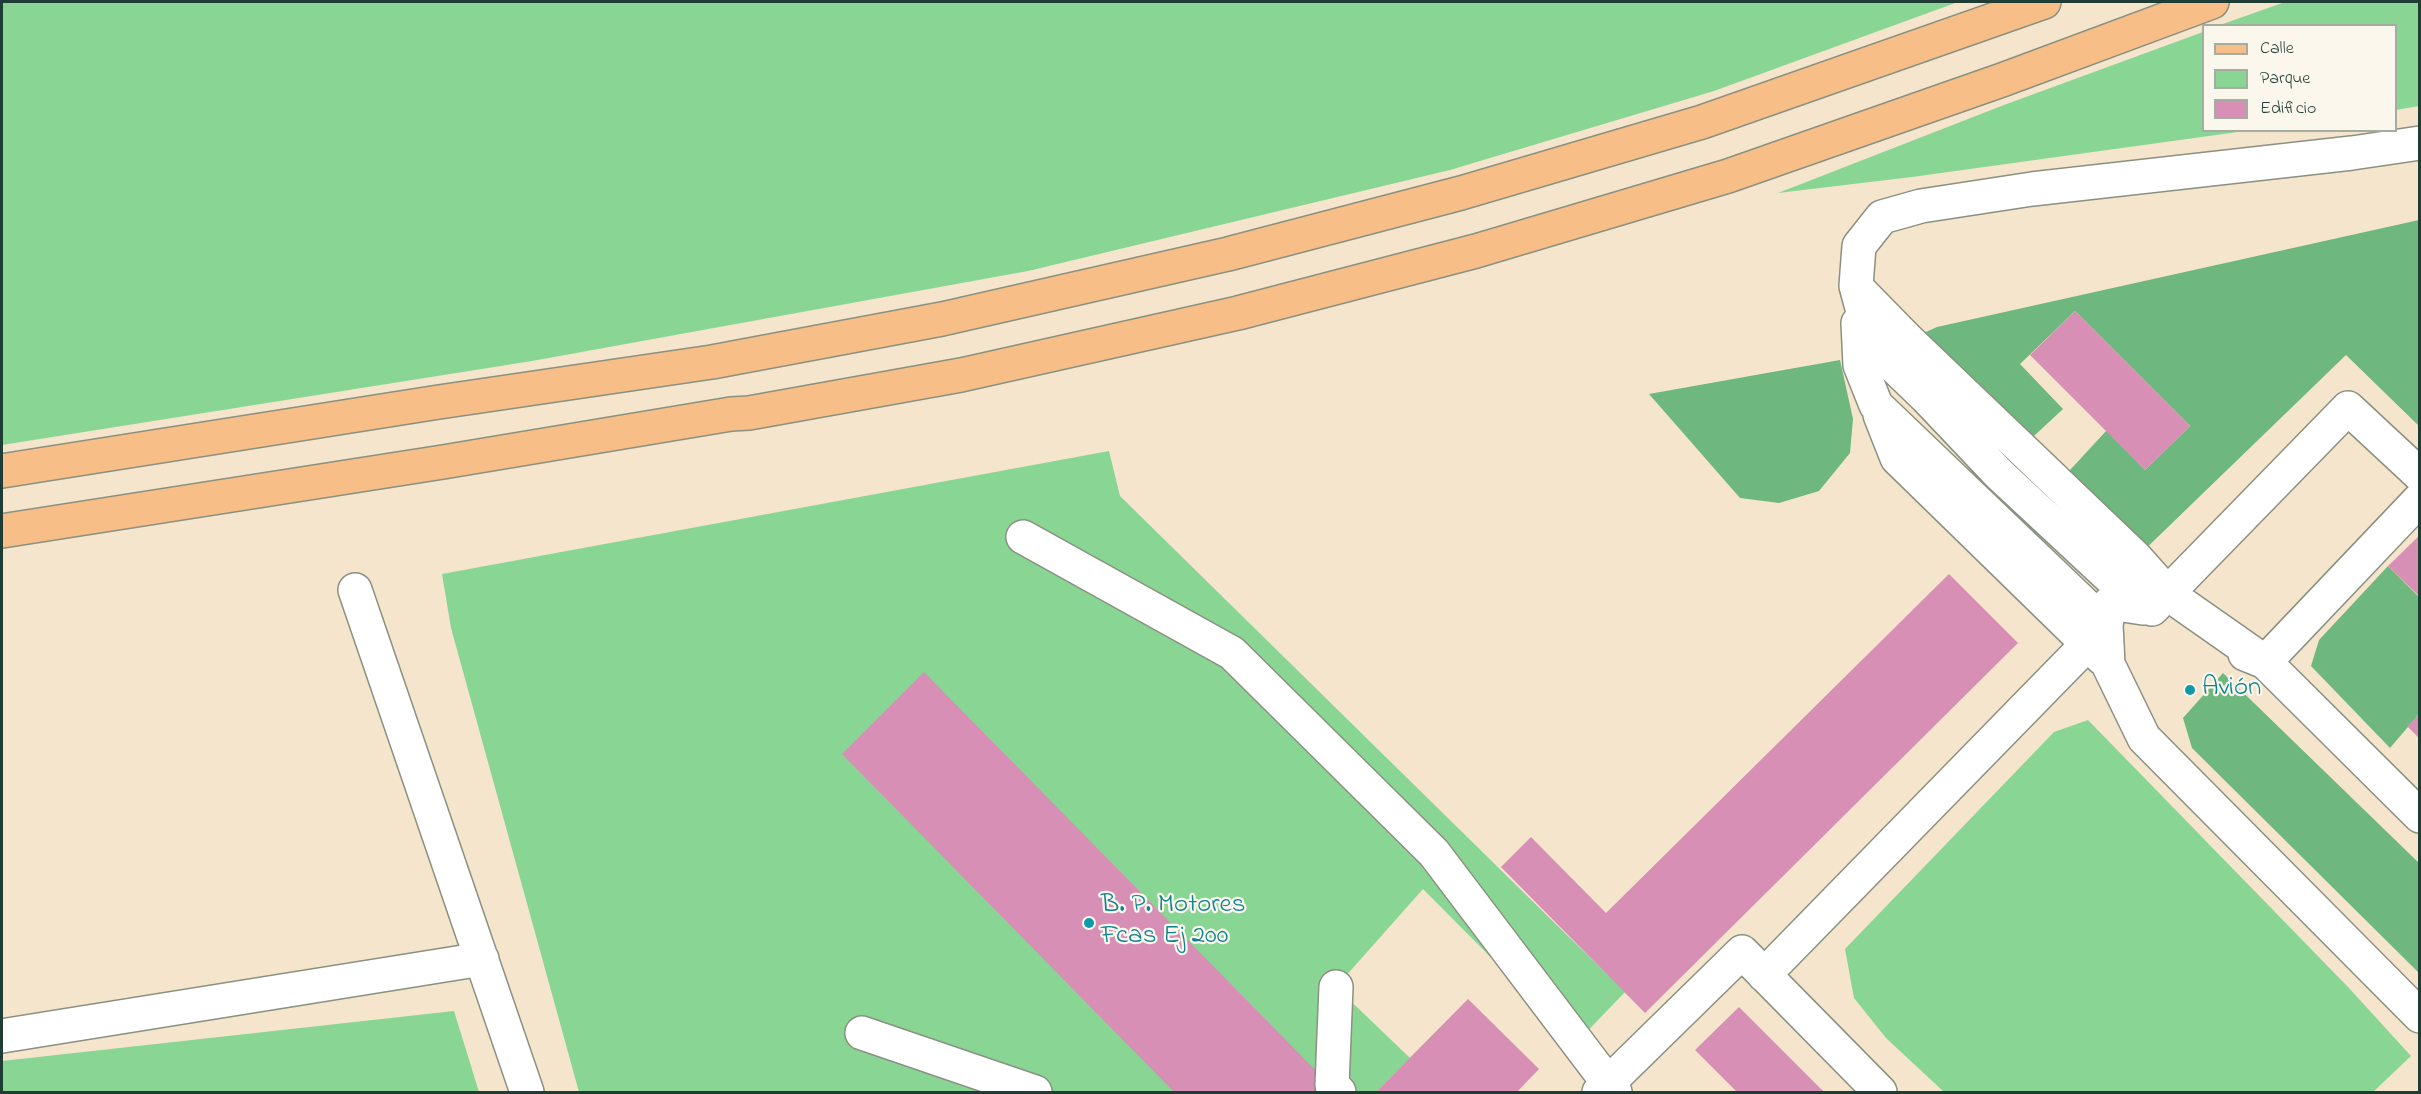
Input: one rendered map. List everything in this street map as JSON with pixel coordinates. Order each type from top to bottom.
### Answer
[{"type":"main road","points":[[2,471],[712,362],[942,319],[1205,260],[1461,193],[1702,122],[2043,2]]},
{"type":"main road","points":[[2,531],[731,414],[749,413],[961,375],[1238,314],[1476,251],[1728,176],[2002,80],[2212,2]]},
{"type":"street","points":[[2420,143],[2352,153],[2032,189],[1921,206],[1882,217],[1859,246],[1856,286],[1860,365],[1897,458],[2108,664],[2144,738],[2420,1016]]},
{"type":"street","points":[[1856,286],[1872,345],[1926,397],[1998,474],[2153,605],[2265,663],[2420,816]]},
{"type":"street","points":[[1856,286],[1908,340],[2136,558],[2153,605]]},
{"type":"street","points":[[1876,405],[2106,625]]},
{"type":"street","points":[[2108,664],[2106,625],[2110,603],[2153,605],[2348,408],[2420,474]]},
{"type":"street","points":[[2265,663],[2420,499]]},
{"type":"street","points":[[1023,537],[1232,653],[1434,853],[1607,1090],[1742,952],[1880,1092]]},
{"type":"street","points":[[355,590],[526,1092]]},
{"type":"street","points":[[1764,975],[2106,625]]},
{"type":"street","points":[[2,1036],[482,959]]},
{"type":"street","points":[[1336,987],[1332,1085],[1339,1092]]},
{"type":"street","points":[[862,1033],[1035,1092]]},
{"type":"green space","points":[[2,2],[1958,2],[1714,91],[1450,170],[1028,271],[532,361],[2,445]]},
{"type":"green space","points":[[2285,2],[2419,2],[2419,106],[2397,110],[2397,24],[2223,24]]},
{"type":"green space","points":[[2202,32],[2202,132],[2238,132],[1778,193],[2004,105]]},
{"type":"green space","points":[[2419,220],[2419,426],[2346,355],[2136,558],[2058,483],[2107,430],[2145,470],[2190,426],[2075,311],[2020,364],[2063,409],[2021,448],[1908,340],[1937,327]]},
{"type":"green space","points":[[1840,360],[1853,419],[1850,453],[1819,491],[1779,503],[1740,498],[1649,394]]},
{"type":"green space","points":[[1109,451],[1120,496],[1625,992],[1576,1043],[1423,889],[1336,987],[1410,1058],[1376,1092],[579,1092],[451,628],[442,574]]},
{"type":"green space","points":[[2388,566],[2419,597],[2419,714],[2390,748],[2311,666],[2319,640]]},
{"type":"green space","points":[[2223,673],[2419,863],[2419,973],[2192,748],[2183,718]]},
{"type":"green space","points":[[2088,720],[2348,987],[2411,1056],[2373,1092],[1944,1092],[1886,1038],[1854,998],[1845,949],[2054,732]]},
{"type":"green space","points":[[454,1011],[479,1092],[2,1092],[2,1061]]},
{"type":"building","points":[[2075,311],[2190,426],[2145,470],[2030,355]]},
{"type":"building","points":[[2420,535],[2420,597],[2388,566]]},
{"type":"building","points":[[1949,574],[2018,643],[1645,1013],[1501,867],[1531,837],[1606,913]]},
{"type":"building","name":"B. P. Motores Fcas Ej 200","points":[[924,672],[1337,1092],[1174,1092],[842,754]]},
{"type":"building","points":[[2420,714],[2420,739],[2407,726]]},
{"type":"building","points":[[1468,999],[1539,1069],[1517,1092],[1376,1092]]},
{"type":"building","points":[[1739,1007],[1824,1092],[1737,1092],[1695,1050]]},
{"type":"place","name":"Avión","points":[[2190,690]]},
{"type":"place","name":"B. P. Motores Fcas Ej 200","points":[[1089,923]]}]
